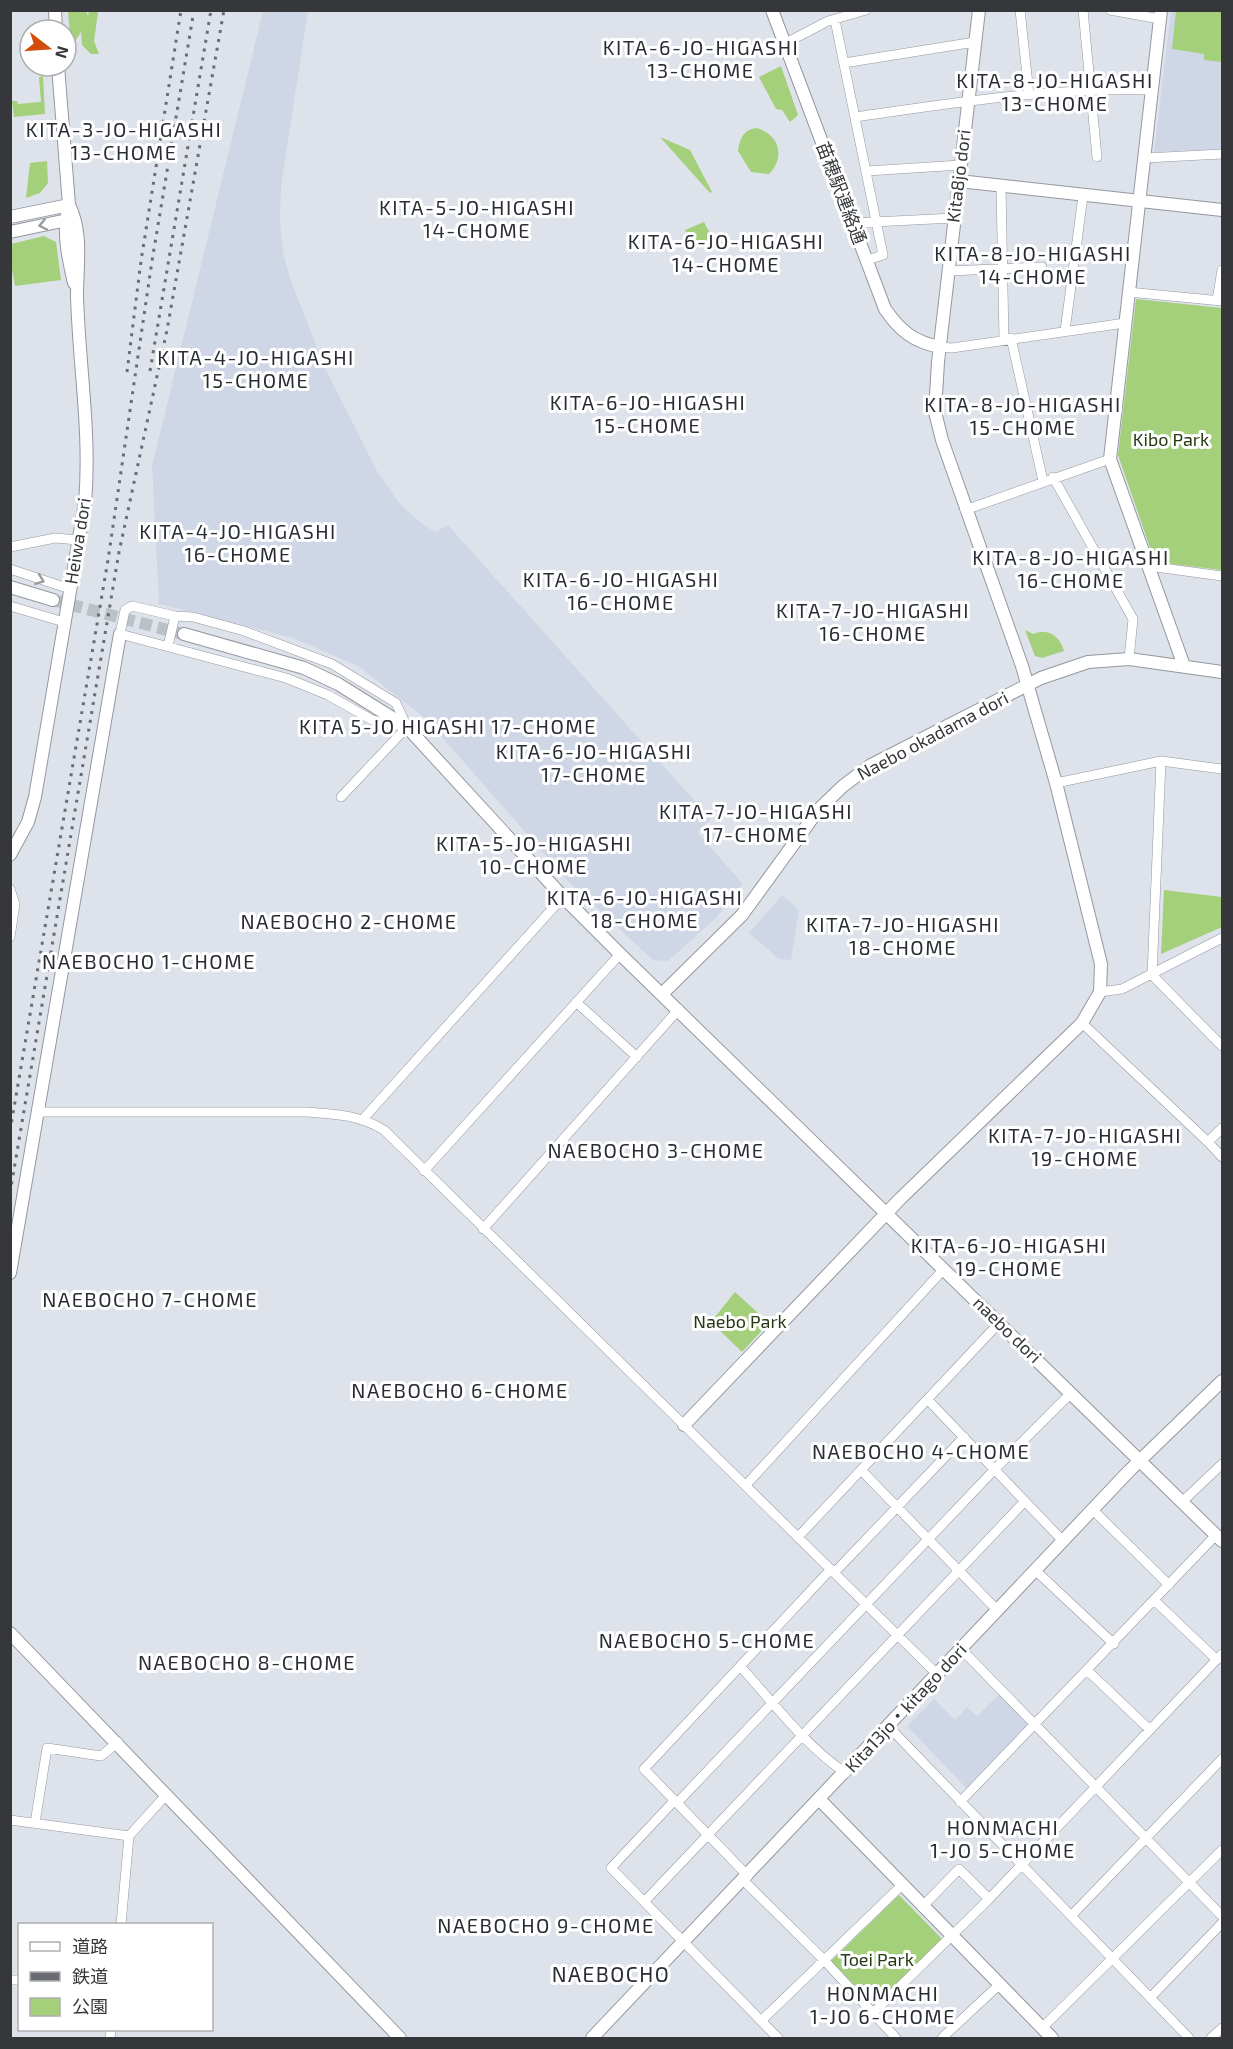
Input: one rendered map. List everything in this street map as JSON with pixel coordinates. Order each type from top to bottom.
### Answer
[{"type":"street","name":"苗穂駅連絡通","points":[[772,10],[885,309],[891,319],[912,339],[940,347]]},
{"type":"street","points":[[784,44],[835,20],[866,10]]},
{"type":"street","name":"Kita8jo dori","points":[[979,10],[958,181],[935,412],[965,510],[1022,666],[1056,783],[1101,964],[1100,992]]},
{"type":"street","points":[[1020,10],[1029,94]]},
{"type":"street","points":[[1083,10],[1097,157]]},
{"type":"street","points":[[1110,10],[1160,15],[1110,459],[1184,666]]},
{"type":"street","points":[[835,20],[883,255],[867,260]]},
{"type":"street","points":[[844,63],[975,42]]},
{"type":"street","points":[[10,232],[70,220],[59,78]]},
{"type":"street","points":[[855,117],[968,101],[1090,88],[1151,90]]},
{"type":"street","points":[[1145,158],[1222,154]]},
{"type":"street","points":[[867,171],[961,165]]},
{"type":"street","points":[[958,181],[1222,210]]},
{"type":"street","points":[[1001,187],[1007,338],[1043,481]]},
{"type":"street","points":[[1065,331],[1083,196]]},
{"type":"street","points":[[10,217],[69,205]]},
{"type":"street","points":[[853,223],[954,218]]},
{"type":"street","name":"Heiwa dori","points":[[10,855],[28,822],[35,797],[85,503],[88,458],[70,220]]},
{"type":"street","points":[[949,271],[1042,267]]},
{"type":"street","points":[[1128,292],[1220,301],[1222,270]]},
{"type":"street","points":[[940,347],[952,348],[1007,338],[1125,324]]},
{"type":"street","points":[[965,510],[1053,477],[1110,459]]},
{"type":"street","points":[[1053,477],[1133,619],[1129,659]]},
{"type":"street","points":[[10,548],[55,538],[78,540]]},
{"type":"street","points":[[1149,566],[1222,576]]},
{"type":"street","points":[[10,569],[70,589]]},
{"type":"street","points":[[10,587],[52,600]]},
{"type":"street","points":[[10,606],[64,622]]},
{"type":"street","points":[[10,1273],[125,610],[132,606],[175,616],[192,617],[244,631],[332,664],[396,703],[407,727]]},
{"type":"street","points":[[168,646],[175,616]]},
{"type":"street","points":[[120,634],[286,678],[328,695],[372,720],[407,727]]},
{"type":"street","points":[[184,634],[304,668],[338,684],[407,727],[563,897],[663,993]]},
{"type":"street","name":"Naebo okadama dori","points":[[663,993],[742,915],[819,808],[871,765],[1041,678],[1088,662],[1129,659],[1222,672]]},
{"type":"street","points":[[341,797],[407,727]]},
{"type":"street","points":[[1161,760],[1152,975],[1222,1046]]},
{"type":"street","points":[[1056,783],[1161,760],[1222,769]]},
{"type":"street","points":[[10,889],[15,904],[10,937]]},
{"type":"street","points":[[363,1119],[563,897]]},
{"type":"street","points":[[684,1425],[887,1213],[1082,1023],[1100,992],[1122,989],[1222,938]]},
{"type":"street","points":[[424,1171],[620,954]]},
{"type":"street","name":"naebo dori","points":[[663,993],[943,1270],[1141,1459],[1219,1538]]},
{"type":"street","points":[[576,1002],[637,1057]]},
{"type":"street","points":[[483,1229],[679,1009]]},
{"type":"street","points":[[1082,1023],[1222,1157]]},
{"type":"street","points":[[39,1112],[346,1114],[363,1119],[384,1130],[938,1675]]},
{"type":"street","points":[[1208,1142],[1222,1128]]},
{"type":"street","points":[[746,1485],[943,1270]]},
{"type":"street","points":[[799,1536],[999,1323]]},
{"type":"street","name":"Kita13jo・kitago dori","points":[[592,2038],[846,1773],[1092,1510],[1222,1381]]},
{"type":"street","points":[[778,2038],[611,1868],[773,1703],[995,1468],[1071,1393]]},
{"type":"street","points":[[928,1400],[1064,1541]]},
{"type":"street","points":[[896,2038],[644,1769],[740,1666],[964,1437]]},
{"type":"street","points":[[1183,1501],[1222,1464]]},
{"type":"street","points":[[862,1471],[998,1611]]},
{"type":"street","points":[[644,1902],[1025,1502]]},
{"type":"street","points":[[1092,1510],[1169,1585]]},
{"type":"street","points":[[960,1802],[1169,1585],[1219,1538]]},
{"type":"street","points":[[1036,1571],[1114,1644]]},
{"type":"street","points":[[874,2013],[989,1899],[1220,1657],[1155,1601]]},
{"type":"street","points":[[10,1632],[400,2038]]},
{"type":"street","points":[[961,1649],[1222,1916]]},
{"type":"street","points":[[740,1666],[834,1766],[846,1773]]},
{"type":"street","points":[[1088,1671],[1150,1730]]},
{"type":"street","points":[[889,1727],[1188,2038]]},
{"type":"street","points":[[35,1823],[46,1748],[101,1756],[118,1742]]},
{"type":"street","points":[[1071,1916],[1222,1759]]},
{"type":"street","points":[[121,1923],[129,1836],[167,1794]]},
{"type":"street","points":[[820,1800],[1052,2038]]},
{"type":"street","points":[[10,1820],[129,1836]]},
{"type":"street","points":[[1042,2028],[1222,1850]]},
{"type":"street","points":[[922,1906],[959,1869],[989,1899]]},
{"type":"street","points":[[761,2021],[903,1884]]},
{"type":"street","points":[[1150,1998],[1222,1923]]},
{"type":"street","points":[[942,2038],[1000,1984]]},
{"type":"street","points":[[1211,2038],[1222,2028]]},
{"type":"shaded area","points":[[263,11],[308,11],[281,186],[280,221],[283,252],[290,278],[324,366],[377,471],[399,503],[420,522],[435,532],[448,525],[711,819],[697,832],[743,884],[715,919],[668,961],[653,960],[569,882],[426,719],[358,666],[293,638],[159,604],[152,466]]},
{"type":"shaded area","points":[[1171,11],[1222,11],[1222,149],[1154,152]]},
{"type":"shaded area","points":[[782,895],[799,910],[791,960],[779,959],[749,933]]},
{"type":"shaded area","points":[[1000,1694],[1030,1724],[967,1789],[907,1726],[934,1699],[955,1720],[967,1707],[977,1716]]},
{"type":"green space","points":[[68,11],[86,11],[88,16],[89,11],[98,12],[94,41],[99,54],[91,54],[82,45],[81,32],[78,37],[78,18],[69,18]]},
{"type":"green space","points":[[1176,11],[1222,11],[1222,62],[1204,60],[1204,54],[1172,49]]},
{"type":"green space","points":[[781,66],[798,115],[790,122],[782,110],[776,109],[759,77]]},
{"type":"green space","points":[[39,78],[43,78],[45,114],[14,117],[12,101],[17,101],[18,104],[41,102]]},
{"type":"green space","points":[[756,128],[770,135],[778,147],[777,160],[769,174],[751,172],[738,151],[743,136]]},
{"type":"green space","points":[[660,137],[690,150],[712,192],[710,193]]},
{"type":"green space","points":[[47,161],[48,183],[40,193],[26,198],[30,163]]},
{"type":"green space","points":[[704,222],[712,237],[694,250],[685,230]]},
{"type":"green space","points":[[44,236],[56,242],[61,280],[15,286],[11,265],[11,244]]},
{"type":"green space","name":"Kibo Park","points":[[1136,299],[1222,308],[1222,570],[1155,562],[1118,455]]},
{"type":"green space","points":[[1025,630],[1033,634],[1049,633],[1057,637],[1064,651],[1042,658],[1035,656]]},
{"type":"green space","points":[[1164,890],[1222,897],[1222,927],[1161,954]]},
{"type":"green space","name":"Naebo Park","points":[[735,1292],[769,1323],[742,1352],[711,1322]]},
{"type":"green space","name":"Toei Park","points":[[899,1895],[942,1939],[875,2006],[831,1961]]},
{"type":"tunnel","points":[[53,600],[183,634]]},
{"type":"railway","points":[[127,372],[141,261],[181,10]]},
{"type":"railway","points":[[10,1131],[108,560],[152,261],[194,10]]},
{"type":"railway","points":[[150,371],[211,10]]},
{"type":"railway","points":[[10,1193],[119,552],[167,330],[224,10]]},
{"type":"district","name":"KITA-6-JO-HIGASHI 13-CHOME","points":[[701,60]]},
{"type":"district","name":"KITA-8-JO-HIGASHI 13-CHOME","points":[[1055,92]]},
{"type":"district","name":"KITA-3-JO-HIGASHI 13-CHOME","points":[[124,142]]},
{"type":"district","name":"KITA-5-JO-HIGASHI 14-CHOME","points":[[477,220]]},
{"type":"district","name":"KITA-6-JO-HIGASHI 14-CHOME","points":[[726,254]]},
{"type":"district","name":"KITA-8-JO-HIGASHI 14-CHOME","points":[[1033,266]]},
{"type":"district","name":"KITA-4-JO-HIGASHI 15-CHOME","points":[[256,370]]},
{"type":"district","name":"KITA-6-JO-HIGASHI 15-CHOME","points":[[648,414]]},
{"type":"district","name":"KITA-8-JO-HIGASHI 15-CHOME","points":[[1023,416]]},
{"type":"district","name":"KITA-4-JO-HIGASHI 16-CHOME","points":[[238,544]]},
{"type":"district","name":"KITA-8-JO-HIGASHI 16-CHOME","points":[[1071,570]]},
{"type":"district","name":"KITA-6-JO-HIGASHI 16-CHOME","points":[[621,592]]},
{"type":"district","name":"KITA-7-JO-HIGASHI 16-CHOME","points":[[873,622]]},
{"type":"district","name":"KITA 5-JO HIGASHI 17-CHOME","points":[[448,727]]},
{"type":"district","name":"KITA-6-JO-HIGASHI 17-CHOME","points":[[594,764]]},
{"type":"district","name":"KITA-7-JO-HIGASHI 17-CHOME","points":[[756,824]]},
{"type":"district","name":"KITA-5-JO-HIGASHI 10-CHOME","points":[[534,856]]},
{"type":"district","name":"KITA-6-JO-HIGASHI 18-CHOME","points":[[645,910]]},
{"type":"district","name":"NAEBOCHO 2-CHOME","points":[[349,922]]},
{"type":"district","name":"KITA-7-JO-HIGASHI 18-CHOME","points":[[903,936]]},
{"type":"district","name":"NAEBOCHO 1-CHOME","points":[[149,962]]},
{"type":"district","name":"KITA-7-JO-HIGASHI 19-CHOME","points":[[1085,1148]]},
{"type":"district","name":"NAEBOCHO 3-CHOME","points":[[656,1151]]},
{"type":"district","name":"KITA-6-JO-HIGASHI 19-CHOME","points":[[1009,1258]]},
{"type":"district","name":"NAEBOCHO 7-CHOME","points":[[150,1300]]},
{"type":"district","name":"NAEBOCHO 6-CHOME","points":[[460,1391]]},
{"type":"district","name":"NAEBOCHO 4-CHOME","points":[[921,1452]]},
{"type":"district","name":"NAEBOCHO 5-CHOME","points":[[707,1641]]},
{"type":"district","name":"NAEBOCHO 8-CHOME","points":[[247,1663]]},
{"type":"district","name":"HONMACHI 1-JO 5-CHOME","points":[[1003,1840]]},
{"type":"district","name":"NAEBOCHO 9-CHOME","points":[[546,1926]]},
{"type":"district","name":"NAEBOCHO","points":[[611,1975]]},
{"type":"district","name":"HONMACHI 1-JO 6-CHOME","points":[[883,2006]]}]
